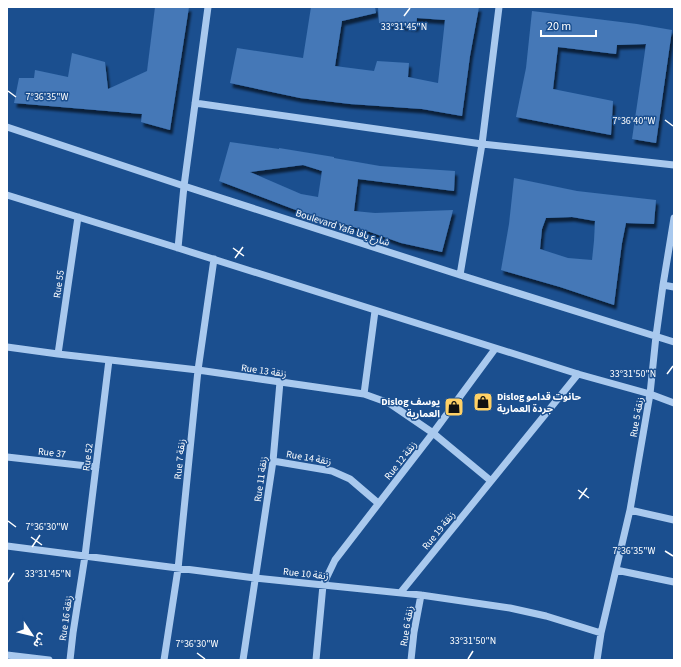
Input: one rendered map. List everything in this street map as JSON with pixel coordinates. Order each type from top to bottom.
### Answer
[{"type":"street","points":[[178,248],[184,186],[208,7]]},
{"type":"street","points":[[460,275],[482,144],[499,7]]},
{"type":"street","points":[[195,103],[482,144],[674,165]]},
{"type":"street","name":"Boulevard Yafa شارع يافا","points":[[7,128],[460,275],[674,342]]},
{"type":"street","points":[[7,195],[214,259],[495,349],[650,394],[674,403]]},
{"type":"street","name":"Rue 55","points":[[58,354],[78,217]]},
{"type":"street","name":"Rue 5 زنقة","points":[[597,660],[601,632],[630,510],[650,394],[656,336],[674,218]]},
{"type":"street","name":"Rue 7 زنقة","points":[[164,660],[178,568],[198,370],[214,259]]},
{"type":"street","points":[[663,285],[674,287]]},
{"type":"street","points":[[364,394],[375,311]]},
{"type":"street","name":"Rue 13 زنقة","points":[[7,347],[198,370],[364,394],[389,403],[433,433],[491,481]]},
{"type":"street","name":"Rue 12 زنقة","points":[[323,585],[336,560],[495,349]]},
{"type":"street","name":"Rue 52","points":[[85,556],[109,360]]},
{"type":"street","name":"Rue 19 زنقة","points":[[401,592],[578,374]]},
{"type":"street","name":"Rue 11 زنقة","points":[[243,660],[273,461],[280,382]]},
{"type":"street","name":"Rue 37","points":[[7,457],[96,467]]},
{"type":"street","name":"Rue 14 زنقة","points":[[273,461],[332,471],[350,479],[378,503]]},
{"type":"street","points":[[630,510],[674,520]]},
{"type":"street","name":"Rue 10 زنقة","points":[[7,546],[255,578],[401,592],[517,610],[546,616],[601,632]]},
{"type":"street","name":"Rue 16 زنقة","points":[[70,660],[85,556]]},
{"type":"street","points":[[616,570],[674,582]]},
{"type":"street","points":[[316,660],[323,585]]},
{"type":"street","name":"Rue 6 زنقة","points":[[411,660],[414,632],[421,595]]},
{"type":"street","points":[[7,655],[49,660]]},
{"type":"building","points":[[155,7],[189,7],[170,130],[141,122],[142,114],[14,103],[19,78],[34,78],[35,70],[68,77],[72,53],[105,62],[108,89],[147,71]]},
{"type":"building","points":[[311,7],[375,7],[376,13],[342,21],[335,66],[374,71],[377,61],[409,63],[408,77],[438,83],[445,20],[417,18],[416,27],[379,23],[378,7],[479,7],[470,56],[462,116],[422,109],[350,104],[300,98],[230,83],[237,48],[303,58]]},
{"type":"building","points":[[532,11],[637,24],[672,30],[656,143],[632,139],[646,44],[617,45],[616,54],[558,47],[553,89],[613,101],[611,135],[516,117],[526,68]]},
{"type":"building","points":[[230,142],[279,148],[380,166],[455,171],[454,191],[358,179],[354,211],[375,213],[453,210],[442,252],[401,243],[293,209],[219,181]],"holes":[[[303,165],[322,171],[318,197],[301,194],[250,172]]]},
{"type":"building","points":[[514,178],[577,191],[656,200],[654,224],[626,223],[614,305],[560,287],[501,270],[509,224]],"holes":[[[572,217],[595,221],[592,260],[568,258],[540,249],[542,229],[546,218]]]},
{"type":"place","name":"Dislog حانوت قدامو جردة العمارية","points":[[483,402]]},
{"type":"place","name":"Dislog يوسف العمارية","points":[[454,407]]}]
